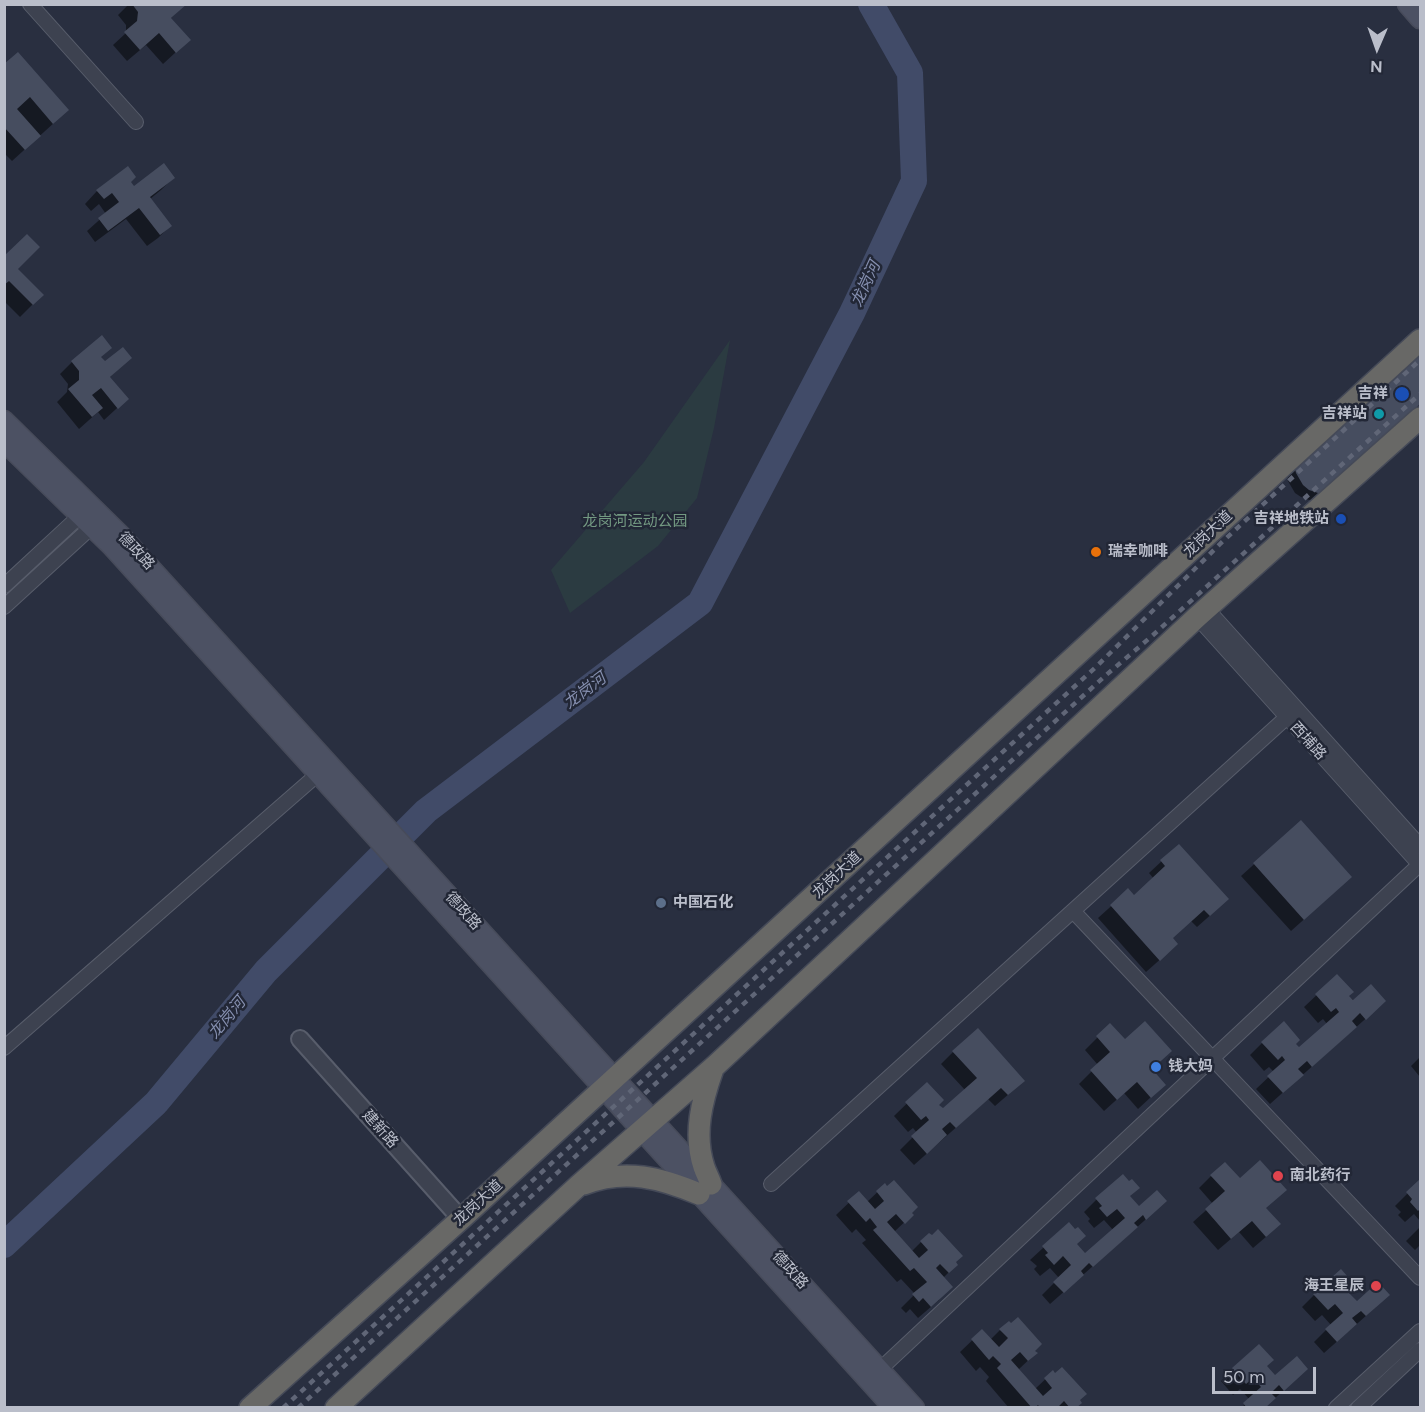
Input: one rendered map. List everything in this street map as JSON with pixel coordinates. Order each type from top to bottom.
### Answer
[{"type":"highway","name":"龙岗大道","points":[[250,1407],[461,1219],[1420,340]]},
{"type":"highway","points":[[336,1407],[578,1186],[715,1066],[1202,613],[1420,418]]},
{"type":"highway","points":[[578,1186],[597,1179],[632,1176],[655,1178],[705,1189],[699,1122],[715,1066]]},
{"type":"main road","points":[[1407,4],[1420,19]]},
{"type":"main road","name":"德政路","points":[[4,420],[91,516],[111,546],[318,774],[352,800]]},
{"type":"main road","name":"德政路","points":[[4,442],[91,516],[122,536],[352,800],[874,1375],[915,1407]]},
{"type":"main road","name":"德政路","points":[[874,1375],[893,1407]]},
{"type":"street","points":[[30,4],[136,122]]},
{"type":"street","points":[[4,586],[91,516]]},
{"type":"street","points":[[4,607],[91,516]]},
{"type":"street","name":"西埔路","points":[[1202,613],[1287,717],[1420,864]]},
{"type":"street","name":"西埔路","points":[[1202,613],[1420,846]]},
{"type":"street","points":[[771,1184],[1287,717]]},
{"type":"street","points":[[4,1048],[318,774]]},
{"type":"street","points":[[874,1375],[1420,864]]},
{"type":"street","points":[[1073,910],[1420,1278]]},
{"type":"street","name":"建新路","points":[[300,1039],[461,1219]]},
{"type":"street","points":[[1336,1407],[1420,1331]]},
{"type":"street","points":[[1358,1407],[1420,1350]]},
{"type":"green space","name":"龙岗河运动公园","points":[[730,340],[714,428],[697,498],[658,546],[570,613],[551,570],[644,462]]},
{"type":"building","points":[[132,4],[187,4],[171,18],[191,40],[176,53],[159,33],[140,50],[124,32],[137,21],[138,12]]},
{"type":"building","points":[[18,52],[69,110],[53,124],[30,97],[17,109],[41,136],[25,150],[4,127],[4,64]]},
{"type":"building","points":[[164,163],[175,178],[150,197],[172,226],[160,235],[139,208],[108,231],[98,218],[119,202],[112,193],[104,199],[96,190],[128,166],[136,177],[131,182],[134,186]]},
{"type":"building","points":[[27,234],[40,247],[18,269],[44,295],[33,305],[9,281],[4,285],[4,256]]},
{"type":"building","points":[[102,335],[112,348],[101,357],[105,361],[123,347],[132,358],[110,377],[129,399],[118,409],[101,388],[92,395],[103,408],[92,417],[68,389],[79,380],[79,371],[71,361]]},
{"type":"building","name":"吉祥站","points":[[1420,350],[1420,404],[1321,494],[1309,490],[1303,485],[1294,465]]},
{"type":"building","points":[[1301,820],[1352,877],[1304,920],[1253,863]]},
{"type":"building","points":[[1179,844],[1229,899],[1210,916],[1204,910],[1173,938],[1178,944],[1160,961],[1110,905],[1128,888],[1134,895],[1165,866],[1160,860]]},
{"type":"building","points":[[1337,974],[1354,992],[1349,996],[1353,1000],[1371,984],[1386,1001],[1366,1020],[1360,1013],[1352,1021],[1357,1027],[1312,1067],[1307,1061],[1298,1069],[1304,1075],[1283,1093],[1267,1076],[1285,1060],[1282,1056],[1278,1060],[1261,1042],[1284,1021],[1300,1040],[1296,1044],[1299,1047],[1339,1012],[1336,1008],[1331,1012],[1315,994]]},
{"type":"building","points":[[1145,1021],[1172,1051],[1152,1069],[1166,1085],[1151,1098],[1137,1082],[1117,1100],[1090,1070],[1110,1052],[1096,1036],[1110,1023],[1125,1039]]},
{"type":"building","points":[[978,1028],[1025,1081],[1008,1095],[1001,1088],[956,1128],[950,1122],[942,1129],[947,1135],[927,1154],[911,1136],[929,1120],[926,1116],[921,1120],[905,1102],[927,1082],[944,1100],[939,1105],[943,1108],[977,1078],[952,1051]]},
{"type":"building","points":[[1260,1160],[1287,1190],[1266,1208],[1281,1224],[1266,1237],[1252,1221],[1231,1239],[1205,1209],[1225,1191],[1210,1175],[1225,1162],[1240,1178]]},
{"type":"building","points":[[1123,1174],[1129,1181],[1132,1179],[1140,1188],[1130,1196],[1139,1206],[1157,1190],[1167,1201],[1146,1220],[1143,1215],[1134,1223],[1138,1227],[1093,1267],[1089,1263],[1081,1271],[1084,1275],[1064,1293],[1053,1282],[1071,1265],[1063,1256],[1054,1265],[1045,1255],[1048,1253],[1042,1246],[1069,1222],[1075,1229],[1078,1227],[1086,1236],[1077,1244],[1085,1253],[1125,1218],[1117,1209],[1107,1217],[1099,1208],[1102,1206],[1095,1198]]},
{"type":"building","points":[[1420,1179],[1420,1209],[1418,1211],[1410,1202],[1412,1199],[1406,1192]]},
{"type":"building","points":[[894,1180],[918,1207],[905,1224],[896,1214],[887,1222],[919,1258],[928,1250],[920,1241],[938,1229],[963,1256],[956,1262],[958,1265],[949,1273],[940,1264],[936,1268],[953,1287],[931,1307],[923,1298],[919,1302],[912,1294],[927,1282],[914,1268],[910,1271],[873,1230],[877,1227],[870,1218],[866,1222],[847,1201],[859,1191],[875,1209],[884,1201],[876,1191],[885,1183],[887,1186]]},
{"type":"building","points":[[1341,1269],[1355,1285],[1348,1292],[1357,1301],[1378,1282],[1390,1295],[1366,1316],[1361,1311],[1352,1318],[1357,1324],[1337,1342],[1325,1329],[1343,1313],[1335,1304],[1328,1310],[1313,1294]]},
{"type":"building","points":[[1018,1317],[1042,1344],[1035,1351],[1038,1353],[1028,1361],[1020,1352],[1011,1360],[1043,1396],[1052,1388],[1044,1378],[1053,1370],[1055,1373],[1062,1367],[1087,1394],[1076,1408],[1070,1408],[1064,1401],[1059,1406],[1061,1408],[1040,1408],[1038,1405],[1032,1408],[997,1368],[1001,1364],[993,1356],[989,1360],[971,1339],[982,1329],[999,1347],[1008,1338],[999,1329]]},
{"type":"building","points":[[1259,1344],[1274,1360],[1267,1366],[1275,1375],[1297,1356],[1308,1369],[1284,1391],[1279,1385],[1271,1393],[1276,1398],[1265,1408],[1247,1408],[1243,1403],[1261,1387],[1253,1378],[1246,1384],[1232,1368]]},
{"type":"waterway","name":"龙岗河","points":[[4,1245],[156,1103],[266,971],[426,811],[700,603],[852,313],[914,181],[910,73],[871,4]]},
{"type":"railway","points":[[283,1408],[1097,666],[1221,543],[1420,360]]},
{"type":"railway","points":[[298,1408],[1105,676],[1420,394]]},
{"type":"place","name":"吉祥","points":[[1402,394]]},
{"type":"place","name":"吉祥站","points":[[1379,414]]},
{"type":"place","name":"吉祥地铁站","points":[[1341,519]]},
{"type":"place","name":"瑞幸咖啡","points":[[1096,552]]},
{"type":"place","name":"中国石化","points":[[661,903]]},
{"type":"place","name":"钱大妈","points":[[1156,1067]]},
{"type":"place","name":"南北药行","points":[[1278,1176]]},
{"type":"place","name":"海王星辰","points":[[1376,1286]]}]
